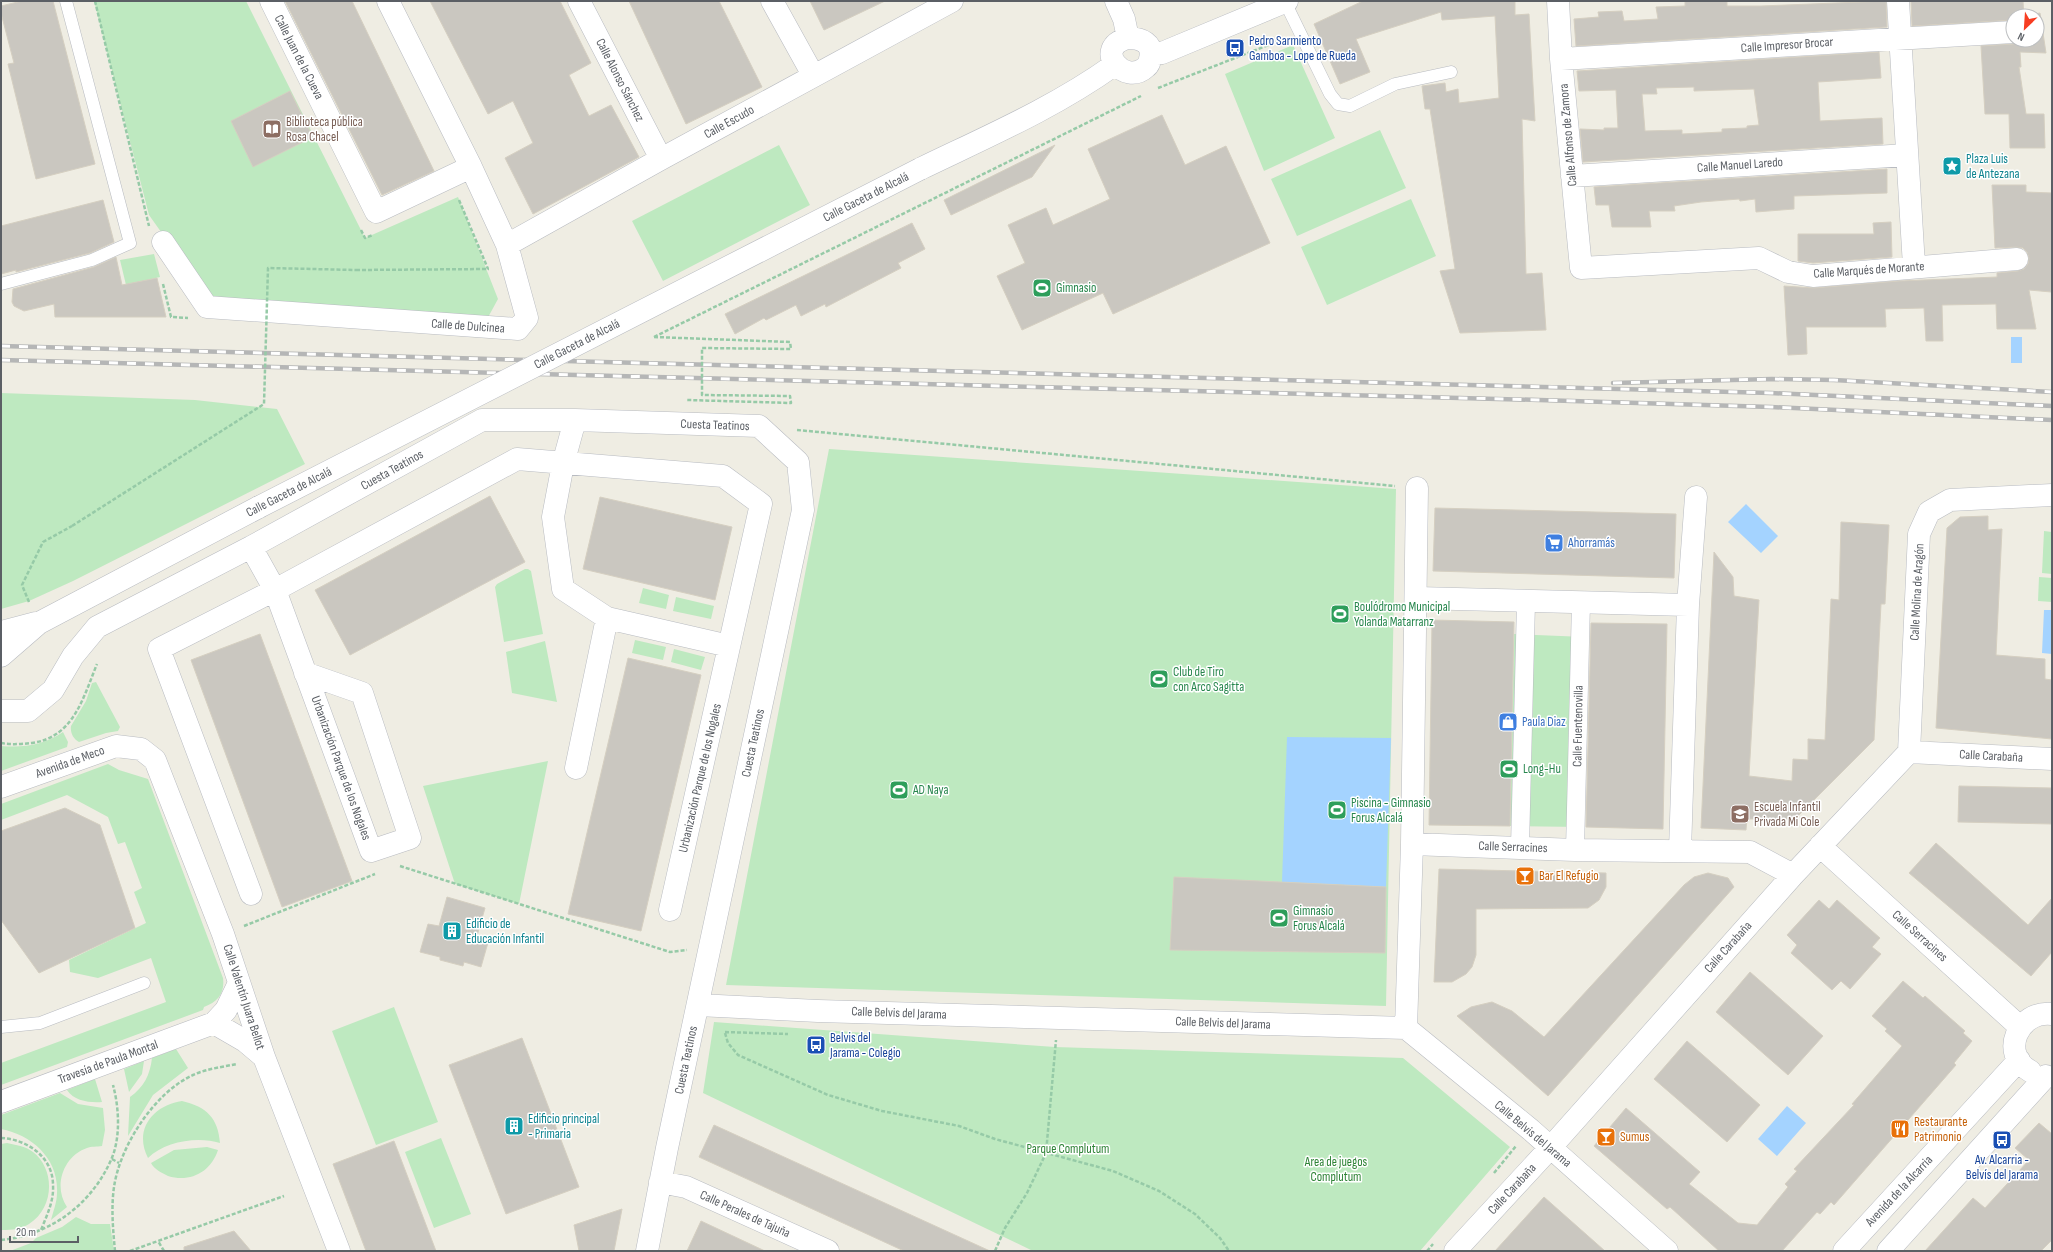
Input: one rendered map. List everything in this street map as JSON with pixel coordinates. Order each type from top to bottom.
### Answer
[{"type":"street","name":"Calle Juan de la Cueva","points":[[271,1],[376,212],[471,167]]},
{"type":"street","name":"Calle de Dulcinea","points":[[157,237],[207,307],[518,329],[527,318],[510,254],[471,167],[388,1]]},
{"type":"street","name":"Calle Alonso Sánchez","points":[[579,1],[661,159]]},
{"type":"street","points":[[772,1],[814,75]]},
{"type":"street","points":[[1116,1],[1124,19],[1128,38]]},
{"type":"street","points":[[1151,54],[1162,53],[1286,1]]},
{"type":"street","name":"Calle Alfonso de Zamora","points":[[1558,1],[1561,59],[1581,268]]},
{"type":"street","points":[[1898,1],[1914,266]]},
{"type":"street","name":"Calle Escudo","points":[[510,254],[661,159],[947,2]]},
{"type":"street","name":"Calle Impresor Brocar","points":[[1561,59],[1901,37],[2005,32]]},
{"type":"street","points":[[1128,38],[1137,38],[1144,41],[1150,47],[1151,54],[1146,67],[1139,71],[1121,70],[1114,65],[1111,55],[1113,46],[1119,40],[1128,38]]},
{"type":"street","name":"Calle Gaceta de Alcalá","points":[[1,632],[39,622],[259,507],[920,169],[1048,106],[1085,86],[1114,65]]},
{"type":"street","name":"Calle Manuel Laredo","points":[[1572,176],[1907,154]]},
{"type":"street","name":"Calle Marqués de Morante","points":[[1581,268],[1759,258],[1788,272],[1813,276],[1914,266],[2017,259]]},
{"type":"street","name":"Cuesta Teatinos","points":[[1,711],[28,711],[53,690],[73,656],[97,627],[252,547],[482,420],[575,420],[759,426],[798,462],[803,510],[660,1182],[647,1251]]},
{"type":"street","points":[[575,420],[563,464],[553,516],[563,589],[607,618],[729,646]]},
{"type":"street","name":"Urbanización Parque de los Nogales","points":[[251,894],[159,649],[275,590],[517,459],[723,476],[761,504],[670,910]]},
{"type":"street","points":[[1406,1028],[1412,844],[1417,598],[1417,488]]},
{"type":"street","name":"Calle Molina de Aragón","points":[[1909,752],[1920,534],[1930,512],[1950,500],[2052,495]]},
{"type":"street","points":[[1680,851],[1688,605],[1696,497]]},
{"type":"street","name":"Urbanización Parque de los Nogales","points":[[252,547],[275,590],[371,851],[410,838],[362,693],[306,673]]},
{"type":"street","points":[[1417,598],[1688,605]]},
{"type":"street","points":[[1520,847],[1526,602]]},
{"type":"street","name":"Calle Fuentenovilla","points":[[1575,850],[1581,602]]},
{"type":"street","points":[[576,768],[607,618]]},
{"type":"street","name":"Calle Gaceta de Alcalá","points":[[1,656],[39,622]]},
{"type":"street","name":"Avenida de Meco","points":[[1,787],[116,746],[141,749]]},
{"type":"street","name":"Calle Valentín Juara Bellot","points":[[141,749],[155,760],[162,773],[223,934],[264,1057],[339,1251]]},
{"type":"street","name":"Calle Carabaña","points":[[1455,1251],[1550,1147],[1793,874],[1909,752],[2052,759]]},
{"type":"street","name":"Calle Serracines","points":[[1412,844],[1575,850],[1750,852],[1793,874]]},
{"type":"street","name":"Calle Serracines","points":[[1820,846],[2020,1027]]},
{"type":"street","name":"Travesía de Paula Montal","points":[[1,1102],[214,1023],[226,1010],[239,983]]},
{"type":"street","name":"Calle Belvis del Jarama","points":[[698,1005],[818,1011],[1406,1028],[1550,1147],[1667,1251]]},
{"type":"street","points":[[1888,1251],[2049,1075],[2031,1071],[2019,1060],[2015,1043],[2020,1027],[2027,1019],[2036,1015],[2052,1014]]},
{"type":"street","points":[[214,1023],[245,1041],[264,1057]]},
{"type":"street","name":"Avenida de la Alcarria","points":[[1844,1251],[2019,1060]]},
{"type":"street","name":"Calle Perales de Tajuña","points":[[660,1182],[686,1187],[828,1251]]},
{"type":"lane","points":[[1,284],[92,260],[130,243],[66,1]]},
{"type":"lane","points":[[1286,1],[1299,33],[1330,94],[1338,104],[1350,106],[1395,84],[1451,72]]},
{"type":"lane","points":[[1,1027],[40,1023],[144,983]]},
{"type":"path","points":[[95,1],[157,237]]},
{"type":"path","points":[[1157,88],[1299,33]]},
{"type":"path","points":[[701,405],[687,400],[791,403],[790,396],[702,395],[702,348],[791,349],[790,342],[654,337],[1143,94]]},
{"type":"path","points":[[39,622],[22,585],[43,542],[72,526],[264,404],[268,268],[356,270],[489,270],[510,254]]},
{"type":"path","points":[[162,278],[171,317],[195,319]]},
{"type":"path","points":[[266,325],[274,326]]},
{"type":"path","points":[[759,426],[1417,488]]},
{"type":"path","points":[[396,865],[670,952],[710,948]]},
{"type":"path","points":[[223,934],[382,871]]},
{"type":"path","points":[[731,1007],[725,1032],[728,1044],[738,1055],[828,1095],[882,1111],[959,1126],[995,1139],[1113,1170],[1159,1191],[1195,1214],[1220,1238],[1228,1251]]},
{"type":"path","points":[[994,1251],[1005,1228],[1027,1193],[1046,1153],[1056,1041],[1056,1018]]},
{"type":"path","points":[[725,1032],[796,1034]]},
{"type":"path","points":[[1048,1041],[1064,1041]]},
{"type":"path","points":[[115,1251],[112,1208],[114,1187],[119,1163],[139,1126],[151,1109],[174,1086],[193,1075],[264,1057]]},
{"type":"path","points":[[1,1240],[16,1239],[48,1228],[68,1215],[88,1196],[112,1159],[117,1134],[117,1100],[111,1077]]},
{"type":"path","points":[[1,1138],[20,1141],[33,1148],[44,1159],[52,1173],[52,1196],[41,1230]]},
{"type":"path","points":[[112,1159],[119,1163]]},
{"type":"path","points":[[130,1251],[284,1196]]},
{"type":"path","points":[[158,1241],[164,1251]]},
{"type":"green space","points":[[94,1],[246,1],[365,238],[458,197],[498,299],[486,321],[210,301],[149,215]]},
{"type":"green space","points":[[1293,45],[1335,138],[1264,171],[1225,74]]},
{"type":"green space","points":[[1380,130],[1406,188],[1297,236],[1271,179]]},
{"type":"green space","points":[[779,145],[810,205],[663,281],[632,221]]},
{"type":"green space","points":[[1411,199],[1436,256],[1327,305],[1301,247]]},
{"type":"green space","points":[[154,254],[160,277],[126,285],[120,260]]},
{"type":"green space","points":[[1,393],[195,400],[277,409],[305,464],[73,581],[29,601],[1,609]]},
{"type":"green space","points":[[829,449],[1396,489],[1386,1006],[726,985]]},
{"type":"green space","points":[[2044,531],[2052,532],[2052,574],[2042,573]]},
{"type":"green space","points":[[525,569],[531,571],[543,634],[504,642],[495,587],[497,584]]},
{"type":"green space","points":[[2039,577],[2052,578],[2052,602],[2038,601]]},
{"type":"green space","points":[[643,588],[669,595],[666,609],[639,603]]},
{"type":"green space","points":[[676,597],[714,606],[711,619],[673,611]]},
{"type":"green space","points":[[1514,634],[1585,637],[1582,827],[1510,826]]},
{"type":"green space","points":[[635,640],[666,647],[663,660],[632,653]]},
{"type":"green space","points":[[545,641],[557,702],[512,693],[506,652]]},
{"type":"green space","points":[[674,649],[705,657],[701,670],[671,662]]},
{"type":"green space","points":[[96,682],[120,727],[118,731],[106,733],[79,742],[72,735],[71,726],[86,701],[92,683]]},
{"type":"green space","points":[[63,732],[68,742],[67,747],[1,771],[1,746],[34,745],[49,740]]},
{"type":"green space","points":[[548,761],[519,904],[455,884],[423,786]]},
{"type":"green space","points":[[108,764],[119,770],[148,779],[223,978],[222,992],[217,1000],[204,1007],[203,1010],[1,1085],[1,1063],[166,1002],[151,958],[98,978],[70,972],[69,960],[146,923],[134,892],[142,888],[125,842],[118,844],[108,817],[67,795],[1,820],[1,804]]},
{"type":"green space","points":[[394,1007],[438,1122],[376,1145],[332,1031]]},
{"type":"green space","name":"Parque Complutum","points":[[714,1022],[1055,1047],[1403,1058],[1510,1147],[1420,1251],[1033,1251],[703,1093]]},
{"type":"green space","points":[[176,1049],[188,1068],[153,1095],[128,1136],[130,1097],[143,1085],[146,1080],[150,1070],[152,1058]]},
{"type":"green space","points":[[144,1061],[142,1074],[129,1092],[124,1069]]},
{"type":"green space","points":[[95,1079],[102,1102],[92,1102],[78,1099],[67,1090]]},
{"type":"green space","points":[[60,1093],[78,1104],[103,1108],[105,1130],[102,1146],[89,1147],[79,1152],[66,1165],[61,1182],[61,1190],[67,1207],[51,1220],[57,1193],[56,1181],[48,1159],[33,1143],[12,1132],[1,1129],[1,1115]]},
{"type":"green space","points":[[182,1101],[204,1110],[210,1115],[217,1127],[220,1143],[192,1140],[172,1144],[155,1152],[148,1158],[144,1147],[143,1137],[149,1120],[155,1113],[163,1108],[172,1103]]},
{"type":"green space","points":[[441,1138],[471,1214],[434,1228],[405,1152]]},
{"type":"green space","points":[[7,1143],[27,1148],[33,1152],[46,1169],[49,1189],[43,1209],[29,1224],[23,1227],[1,1230],[1,1144]]},
{"type":"green space","points":[[207,1147],[218,1150],[215,1158],[205,1170],[192,1177],[176,1178],[168,1176],[156,1169],[151,1163],[174,1150]]},
{"type":"green space","points":[[76,1217],[91,1224],[110,1224],[114,1251],[10,1251],[31,1243],[36,1238],[62,1227]]},
{"type":"water","points":[[2011,337],[2022,337],[2022,363],[2011,363]]},
{"type":"water","points":[[1746,504],[1778,536],[1761,553],[1728,522]]},
{"type":"water","points":[[2044,610],[2052,610],[2052,654],[2042,653]]},
{"type":"water","name":"Piscina - Gimnasio Forus Alcalá","points":[[1287,737],[1391,738],[1386,887],[1282,882]]},
{"type":"water","points":[[1787,1106],[1806,1123],[1777,1156],[1758,1139]]},
{"type":"building","points":[[22,1],[53,1],[95,164],[36,179],[8,64],[14,63],[1,13],[1,6]]},
{"type":"building","points":[[285,1],[352,1],[434,171],[382,195]]},
{"type":"building","points":[[430,1],[560,1],[591,63],[569,75],[589,116],[611,105],[639,157],[533,214],[505,158],[533,143],[513,101],[488,114]]},
{"type":"building","points":[[629,1],[719,1],[762,87],[686,124]]},
{"type":"building","points":[[810,1],[885,1],[824,30]]},
{"type":"building","points":[[1363,1],[1515,1],[1515,15],[1529,14],[1535,121],[1522,119],[1526,274],[1542,273],[1546,330],[1460,333],[1440,271],[1455,269],[1430,109],[1425,109],[1422,86],[1445,83],[1446,92],[1458,89],[1459,103],[1499,98],[1495,16],[1442,20],[1441,12],[1356,39],[1370,72],[1340,84],[1314,24]]},
{"type":"building","points":[[1685,1],[1727,1],[1727,6],[1761,6],[1886,1],[1887,27],[1576,46],[1574,19],[1599,17],[1598,12],[1622,11],[1624,21],[1658,19],[1656,7],[1685,6]]},
{"type":"building","points":[[1911,1],[2023,1],[2023,8],[2005,8],[2005,20],[1912,26]]},
{"type":"building","points":[[2005,45],[2005,48],[2045,48],[2045,46],[2046,53],[2020,52],[2021,67],[2019,67],[2026,114],[2044,114],[2045,148],[2010,148],[2009,114],[1985,114],[1981,46]]},
{"type":"building","points":[[1879,52],[1881,78],[1818,82],[1820,121],[1882,118],[1883,144],[1583,162],[1580,129],[1604,130],[1604,128],[1618,128],[1616,90],[1579,91],[1577,71]],"holes":[[[1694,87],[1694,91],[1754,89],[1759,125],[1747,126],[1747,128],[1722,129],[1722,132],[1682,134],[1682,130],[1645,131],[1642,94],[1657,94],[1656,88]]]},
{"type":"building","name":"Biblioteca pública Rosa Chacel","points":[[290,91],[313,137],[253,167],[231,121]]},
{"type":"building","points":[[1162,115],[1185,165],[1226,146],[1270,243],[1113,314],[1103,293],[1022,330],[997,276],[1025,263],[1008,225],[1046,208],[1053,225],[1110,199],[1088,149]]},
{"type":"building","points":[[1055,145],[1032,177],[951,215],[944,200]]},
{"type":"building","points":[[1887,169],[1887,193],[1794,196],[1794,209],[1756,212],[1755,199],[1701,202],[1674,206],[1675,211],[1649,211],[1651,227],[1612,227],[1609,205],[1596,205],[1594,187]]},
{"type":"building","points":[[1992,185],[2026,185],[2026,192],[2052,193],[2051,292],[2029,290],[2036,329],[1997,329],[1996,304],[1942,305],[1943,341],[1926,341],[1924,308],[1885,309],[1886,327],[1806,327],[1807,354],[1788,355],[1784,286],[1814,288],[1899,281],[1997,277],[1997,273],[2024,269],[2028,264],[2029,258],[2027,252],[2023,248],[1995,248]]},
{"type":"building","points":[[103,200],[114,242],[90,253],[16,272],[16,270],[1,274],[1,226]]},
{"type":"building","points":[[1891,222],[1892,257],[1813,263],[1798,261],[1798,234],[1874,234],[1873,223]]},
{"type":"building","points":[[912,223],[925,249],[898,263],[901,268],[826,307],[825,304],[801,316],[796,305],[766,320],[764,318],[735,334],[725,314]]},
{"type":"building","points":[[116,257],[122,285],[157,278],[166,317],[55,317],[54,304],[24,311],[14,306],[12,302],[13,289],[94,267]]},
{"type":"building","points":[[490,496],[525,562],[350,655],[315,590]]},
{"type":"building","points":[[600,497],[732,527],[715,600],[583,569]]},
{"type":"building","name":"Ahorramás","points":[[1435,508],[1676,514],[1674,578],[1433,571]]},
{"type":"building","points":[[1988,516],[1988,530],[2002,529],[1996,655],[2045,659],[2045,679],[2052,680],[2052,739],[1936,728],[1947,528],[1960,517]]},
{"type":"building","points":[[1841,522],[1889,525],[1885,604],[1881,604],[1874,740],[1795,819],[1747,819],[1746,830],[1701,828],[1714,552],[1733,577],[1734,596],[1759,600],[1749,776],[1792,781],[1793,759],[1808,760],[1808,739],[1825,740],[1831,599],[1839,600]]},
{"type":"building","points":[[1432,620],[1514,622],[1510,826],[1429,825]]},
{"type":"building","points":[[1591,623],[1667,624],[1663,829],[1586,827]]},
{"type":"building","points":[[260,634],[352,881],[282,907],[191,660]]},
{"type":"building","points":[[628,658],[701,675],[641,931],[568,914]]},
{"type":"building","points":[[1959,786],[2052,788],[2052,824],[1958,822]]},
{"type":"building","points":[[65,808],[100,825],[135,928],[39,973],[1,920],[1,831]]},
{"type":"building","points":[[1936,843],[2028,925],[2052,898],[2052,952],[2031,976],[1909,873]]},
{"type":"building","points":[[1439,869],[1606,873],[1606,887],[1599,900],[1588,908],[1476,909],[1476,955],[1472,967],[1466,974],[1452,982],[1434,982]]},
{"type":"building","points":[[1708,873],[1728,878],[1734,887],[1548,1096],[1457,1016],[1471,1007],[1492,1002],[1512,1011],[1544,1037],[1684,885],[1694,877]]},
{"type":"building","name":"Gimnasio Forus Alcalá","points":[[1174,877],[1386,887],[1385,953],[1170,950]]},
{"type":"building","name":"Edificio de Educación Infantil","points":[[447,897],[485,908],[477,936],[489,939],[481,967],[464,962],[463,966],[440,960],[440,957],[420,952],[428,924],[439,926]]},
{"type":"building","points":[[1819,900],[1829,909],[1837,900],[1880,938],[1872,947],[1881,954],[1850,989],[1841,981],[1832,990],[1791,953],[1797,945],[1787,935]]},
{"type":"building","points":[[1750,972],[1823,1036],[1788,1075],[1716,1012]]},
{"type":"building","points":[[1903,981],[1923,998],[1925,996],[1965,1031],[1963,1033],[1972,1041],[1954,1063],[1956,1065],[1834,1205],[1831,1202],[1820,1214],[1817,1212],[1782,1251],[1719,1251],[1670,1207],[1667,1209],[1594,1146],[1626,1108],[1700,1172],[1689,1184],[1738,1223],[1757,1225],[1788,1187],[1785,1184],[1797,1171],[1794,1169],[1854,1105],[1852,1104],[1902,1046],[1885,1031],[1887,1029],[1872,1016]]},
{"type":"building","name":"Edificio principal - Primaria","points":[[522,1038],[579,1187],[506,1214],[449,1065]]},
{"type":"building","points":[[1687,1041],[1760,1105],[1727,1142],[1654,1079]]},
{"type":"building","points":[[2039,1123],[2052,1134],[2052,1240],[2041,1251],[1925,1251],[1973,1198],[1985,1208],[2029,1160],[2015,1148]]},
{"type":"building","points":[[714,1125],[990,1251],[904,1251],[699,1157]]},
{"type":"building","points":[[394,1141],[436,1251],[366,1251],[333,1164]]},
{"type":"building","points":[[1544,1197],[1605,1251],[1495,1251]]},
{"type":"building","points":[[622,1209],[614,1251],[579,1251],[574,1225]]},
{"type":"building","points":[[701,1221],[765,1251],[687,1251]]},
{"type":"building","points":[[234,1231],[251,1251],[184,1251],[184,1247]]},
{"type":"railway","points":[[1,346],[1771,393],[2052,406]]},
{"type":"railway","points":[[1,360],[1539,400],[1771,407],[2052,420]]},
{"type":"railway","points":[[1613,383],[1772,379],[1834,380],[2052,392]]},
{"type":"place","name":"Pedro Sarmiento Gamboa - Lope de Rueda","points":[[1235,48]]},
{"type":"place","name":"Biblioteca pública Rosa Chacel","points":[[272,129]]},
{"type":"place","name":"Plaza Luis de Antezana","points":[[1952,166]]},
{"type":"place","name":"Gimnasio","points":[[1042,288]]},
{"type":"place","name":"Ahorramás","points":[[1554,543]]},
{"type":"place","name":"Boulódromo Municipal Yolanda Matarranz","points":[[1340,614]]},
{"type":"place","name":"Club de Tiro con Arco Sagitta","points":[[1159,679]]},
{"type":"place","name":"Paula Diaz","points":[[1508,722]]},
{"type":"place","name":"Long-Hu","points":[[1509,769]]},
{"type":"place","name":"AD Naya","points":[[899,790]]},
{"type":"place","name":"Piscina - Gimnasio Forus Alcalá","points":[[1337,810]]},
{"type":"place","name":"Escuela Infantil Privada Mi Cole","points":[[1740,814]]},
{"type":"place","name":"Bar El Refugio","points":[[1525,876]]},
{"type":"place","name":"Gimnasio Forus Alcalá","points":[[1279,918]]},
{"type":"place","name":"Edificio de Educación Infantil","points":[[452,931]]},
{"type":"place","name":"Belvis del Jarama - Colegio","points":[[816,1045]]},
{"type":"place","name":"Edificio principal - Primaria","points":[[514,1126]]},
{"type":"place","name":"Restaurante Patrimonio","points":[[1900,1129]]},
{"type":"place","name":"Sumus","points":[[1606,1137]]},
{"type":"place","name":"Av. Alcarria - Belvís del Jarama","points":[[2002,1140]]},
{"type":"park label","name":"Area de juegos Complutum","points":[[1336,1170]]}]
